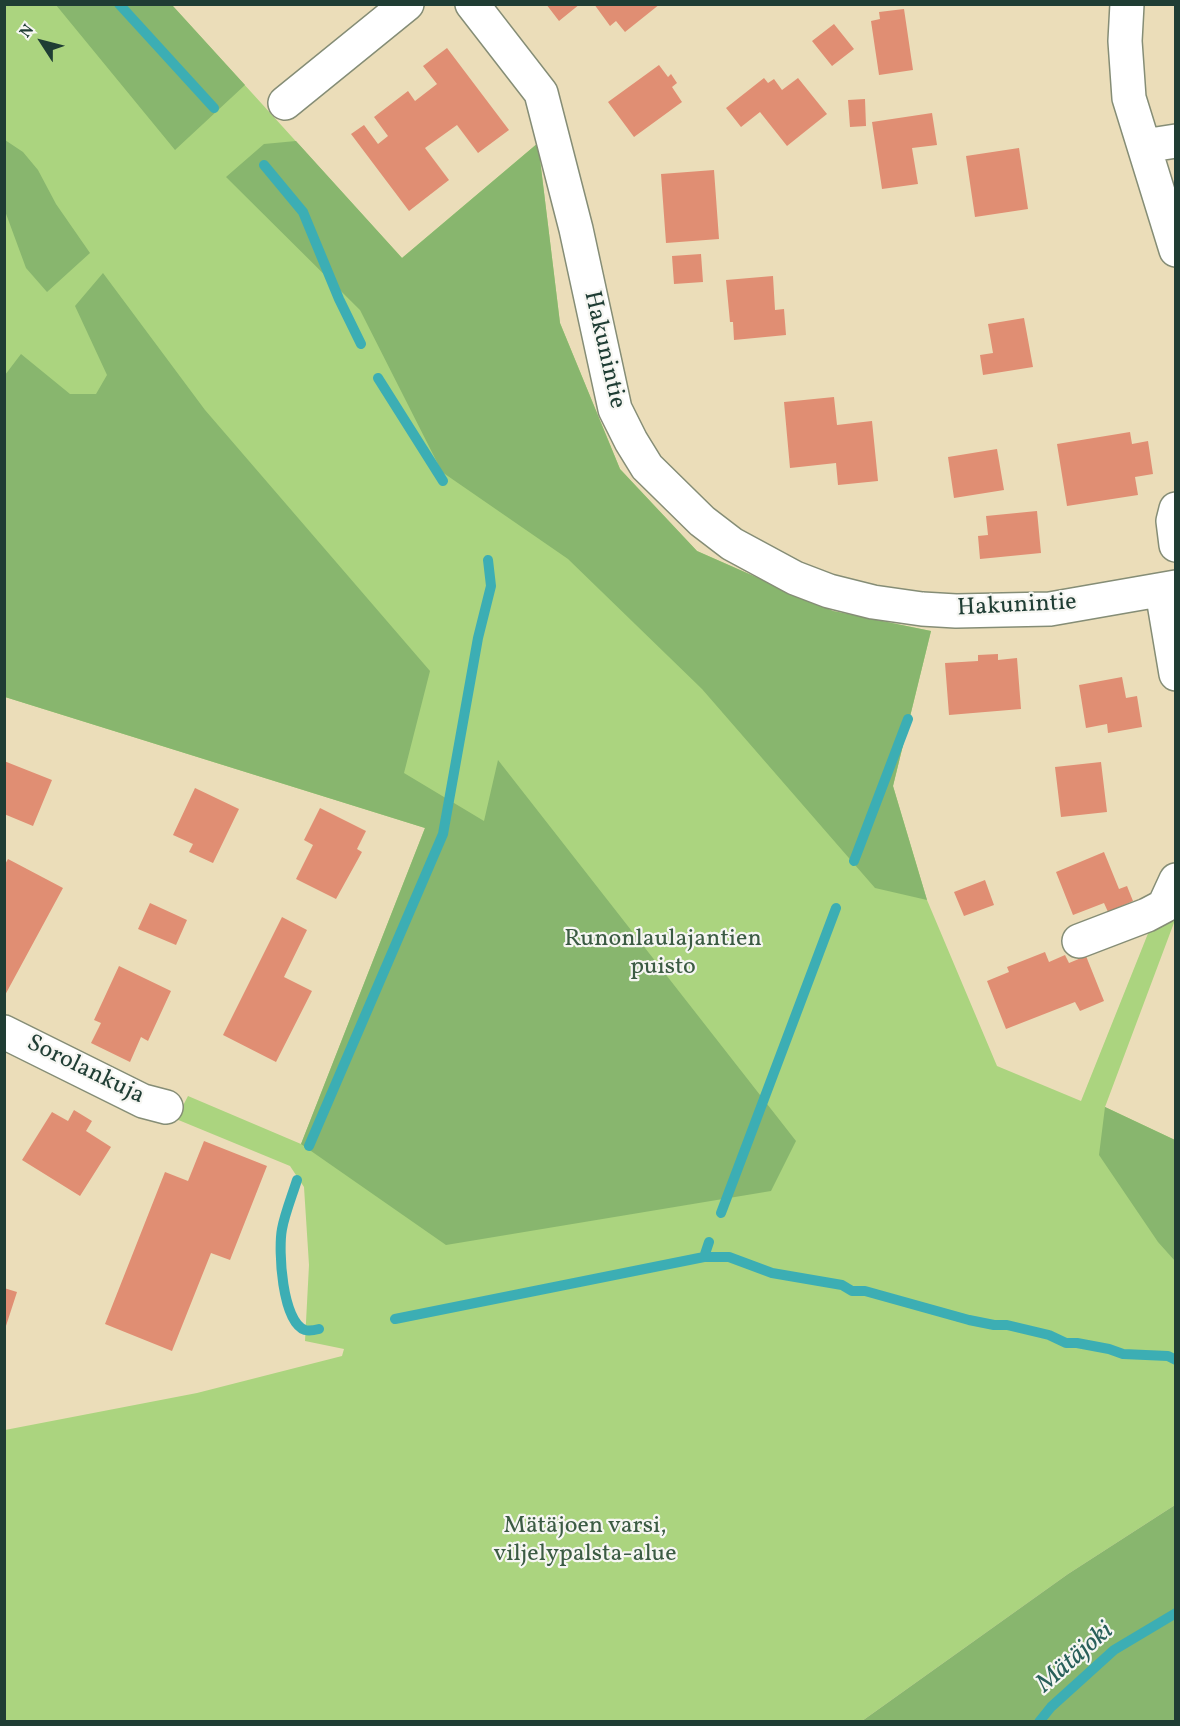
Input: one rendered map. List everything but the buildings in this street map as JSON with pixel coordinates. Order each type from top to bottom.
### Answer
[{"type":"street","points":[[285,103],[407,4]]},
{"type":"street","name":"Hakunintie","points":[[472,4],[541,93],[576,229],[615,409],[647,467],[702,521],[732,544],[795,578],[830,591],[873,602],[956,611],[1050,609],[1169,589]]},
{"type":"street","points":[[1127,4],[1125,40],[1129,98],[1176,250]]},
{"type":"street","points":[[1144,146],[1176,141]]},
{"type":"street","points":[[1176,509],[1173,521],[1176,545]]},
{"type":"street","points":[[1169,589],[1176,674]]},
{"type":"street","points":[[1079,941],[1147,915],[1164,906],[1176,880]]},
{"type":"street","name":"Sorolankuja","points":[[4,1032],[143,1101],[166,1107]]},
{"type":"green space","points":[[5,5],[172,5],[402,258],[538,143],[560,323],[620,469],[697,551],[833,611],[931,631],[893,786],[927,900],[997,1066],[1081,1101],[1175,866],[1175,920],[1105,1107],[1175,1140],[1175,1505],[1068,1574],[862,1721],[5,1721],[5,1430],[197,1393],[342,1356],[344,1349],[305,1341],[309,1265],[304,1187],[290,1166],[176,1119],[188,1096],[301,1144],[425,828],[5,697]]},
{"type":"green space","points":[[56,5],[172,5],[245,85],[175,150]]},
{"type":"green space","points":[[5,140],[23,152],[38,170],[56,204],[90,253],[47,292],[26,268],[5,211]]},
{"type":"green space","points":[[296,141],[402,258],[538,143],[560,323],[620,469],[697,551],[833,611],[931,631],[893,786],[927,900],[875,888],[702,689],[568,559],[442,472],[360,310],[226,177],[264,144]]},
{"type":"green space","points":[[103,273],[205,410],[430,671],[404,773],[484,821],[498,760],[796,1141],[771,1191],[446,1245],[301,1144],[425,828],[5,697],[5,375],[21,354],[70,394],[96,394],[107,375],[75,306]]},
{"type":"green space","points":[[1105,1107],[1175,1140],[1175,1261],[1158,1242],[1099,1155]]},
{"type":"green space","points":[[1175,1505],[1175,1721],[862,1721],[1068,1574]]},
{"type":"waterway","points":[[119,4],[214,108]]},
{"type":"waterway","points":[[264,165],[303,212],[339,299],[361,344]]},
{"type":"waterway","points":[[378,378],[443,481]]},
{"type":"waterway","points":[[309,1146],[443,834],[478,638],[491,586],[488,560]]},
{"type":"waterway","points":[[854,861],[908,719]]},
{"type":"waterway","points":[[721,1213],[836,908]]},
{"type":"waterway","points":[[297,1180],[282,1229],[283,1284],[291,1314],[297,1324],[305,1330],[319,1329]]},
{"type":"waterway","points":[[704,1257],[709,1242]]},
{"type":"waterway","points":[[395,1319],[704,1257],[729,1257],[772,1273],[842,1285],[852,1291],[865,1291],[969,1320],[1007,1325],[1049,1335],[1066,1343],[1109,1349],[1123,1354],[1168,1356],[1176,1360]]},
{"type":"waterway","name":"Mätäjoki","points":[[1039,1722],[1051,1707],[1114,1650],[1176,1613]]},
{"type":"park label","name":"Runonlaulajantien puisto","points":[[663,955]]},
{"type":"park label","name":"Mätäjoen varsi, viljelypalsta-alue","points":[[585,1542]]}]
